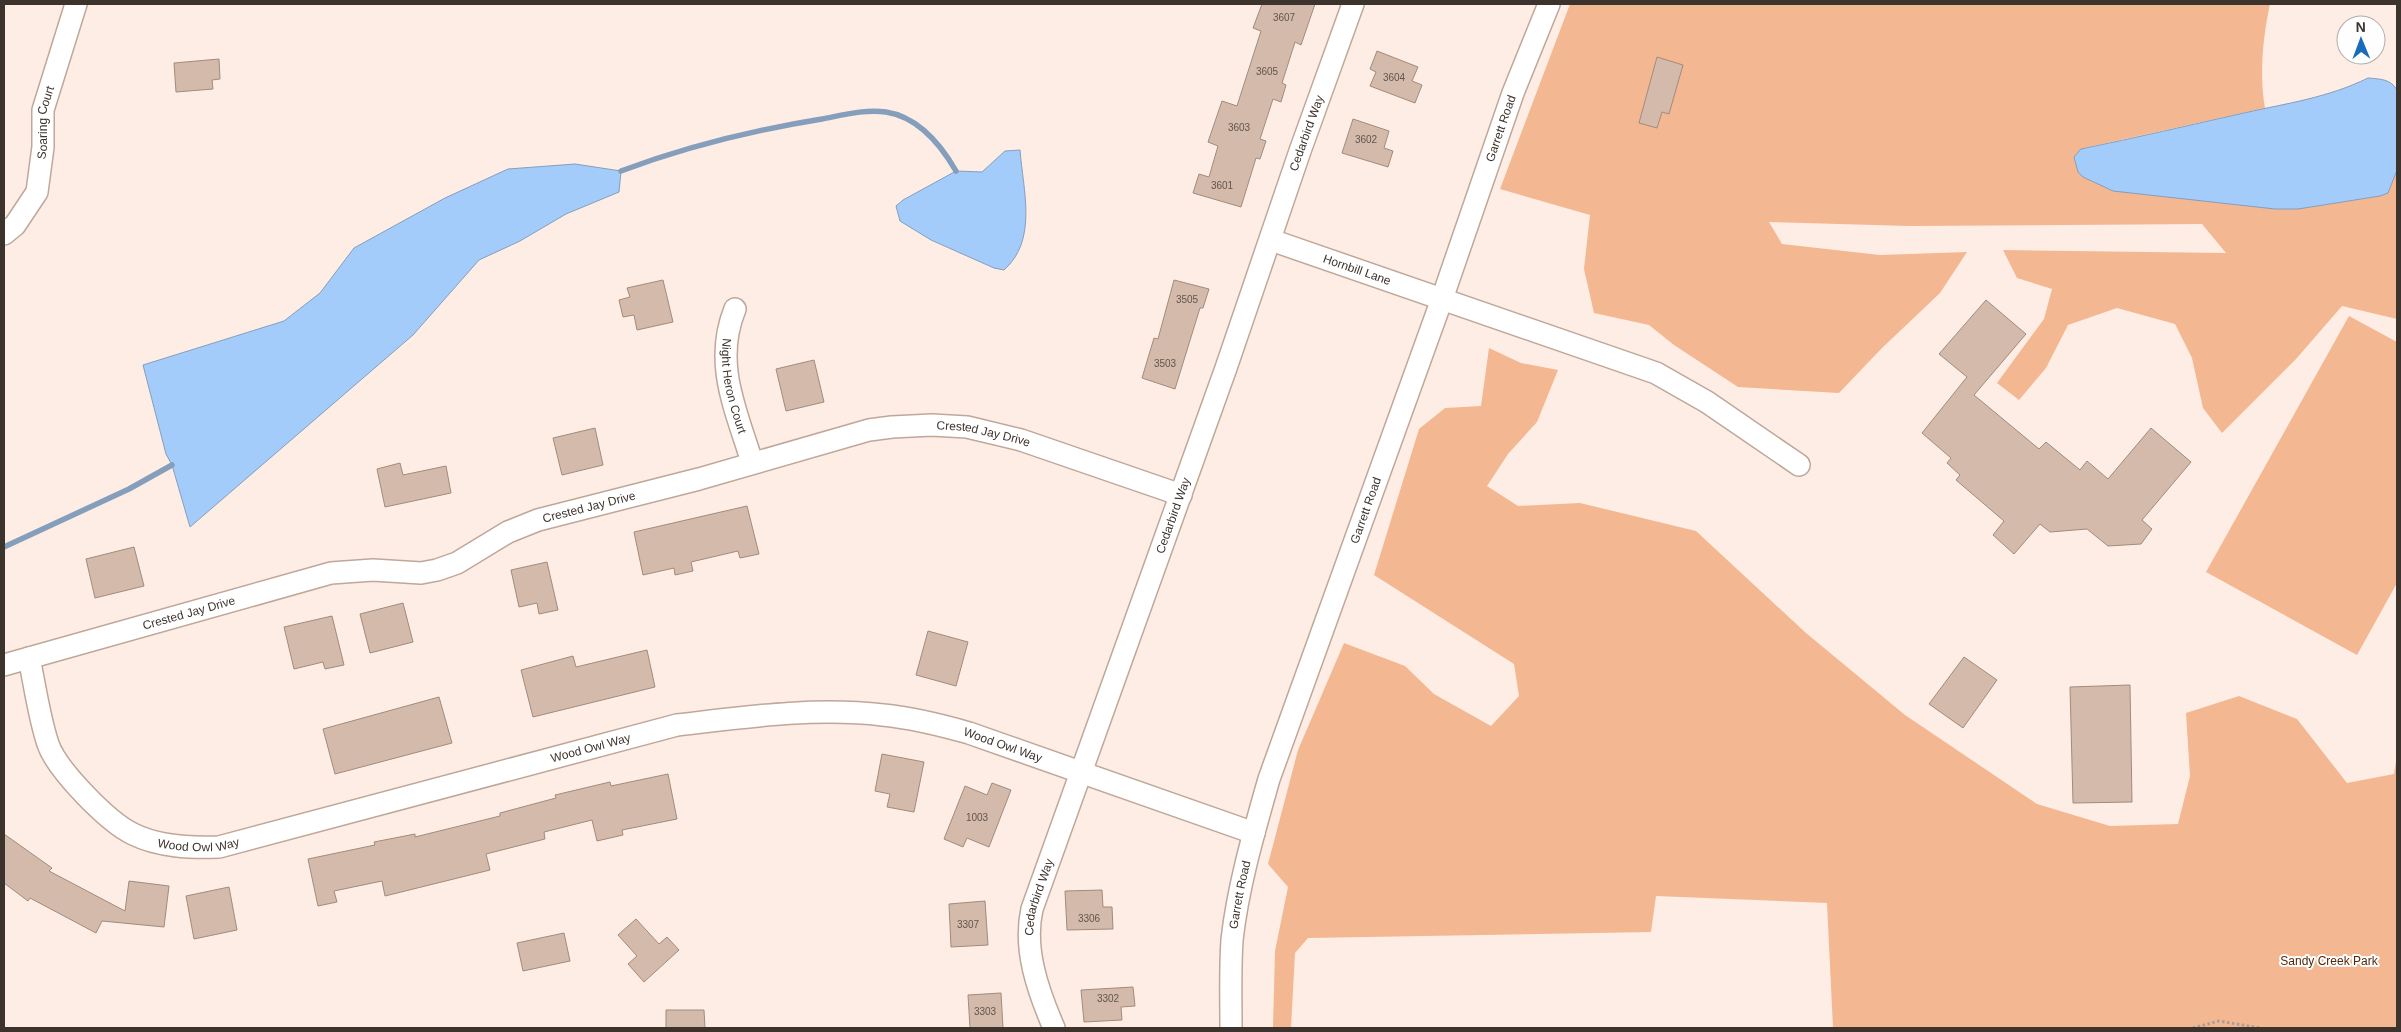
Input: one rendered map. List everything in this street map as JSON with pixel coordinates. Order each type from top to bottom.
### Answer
[{"type":"street","name":"Soaring Court","points":[[4,234],[15,225],[37,192],[43,147],[43,110],[76,4]]},
{"type":"street","name":"Cedarbird Way","points":[[1054,1028],[1039,993],[1028,936],[1029,921],[1353,4]]},
{"type":"street","name":"Garrett Road","points":[[1231,1028],[1232,940],[1254,833],[1269,780],[1442,299],[1513,93],[1549,4]]},
{"type":"street","name":"Hornbill Lane","points":[[1271,240],[1656,373],[1707,402],[1800,465]]},
{"type":"street","name":"Night Heron Court","points":[[735,309],[727,329],[724,350],[727,380],[752,462]]},
{"type":"street","name":"Crested Jay Drive","points":[[4,665],[330,573],[373,570],[420,573],[437,570],[457,563],[508,532],[538,520],[699,479],[752,462],[869,430],[912,425],[967,427],[1021,440],[1181,495]]},
{"type":"street","name":"Wood Owl Way","points":[[29,658],[48,745],[69,779],[98,808],[132,834],[168,845],[219,847],[677,725],[748,716],[838,712],[883,715],[930,722],[1254,833]]},
{"type":"path","points":[[2193,1028],[2219,1021],[2260,1028]]},
{"type":"green space","points":[[1570,4],[2270,4],[2265,29],[2263,56],[2262,82],[2265,108],[2084,148],[2388,193],[2397,170],[2397,319],[2342,306],[2296,359],[2222,433],[2203,408],[2192,358],[2175,324],[2117,308],[2068,325],[2046,368],[2019,400],[1997,383],[2044,319],[2052,289],[2017,278],[2003,250],[2226,253],[2202,224],[1909,226],[1769,222],[1782,244],[1880,255],[1967,252],[1940,293],[1882,348],[1839,393],[1738,387],[1674,345],[1649,325],[1594,313],[1584,269],[1590,215],[1500,189]]},
{"type":"green space","points":[[2349,316],[2397,342],[2397,583],[2357,655],[2206,572]]},
{"type":"green space","name":"Sandy Creek Park","points":[[1489,348],[1521,363],[1558,370],[1537,422],[1508,454],[1487,486],[1518,506],[1580,503],[1696,531],[1806,633],[1905,715],[2037,804],[2110,826],[2178,824],[2190,776],[2186,713],[2239,696],[2297,719],[2347,783],[2394,774],[2397,755],[2397,1028],[1833,1028],[1827,903],[1656,896],[1651,932],[1308,938],[1295,953],[1291,1028],[1273,1028],[1275,951],[1288,887],[1268,864],[1298,750],[1344,643],[1405,666],[1434,694],[1491,726],[1519,696],[1514,664],[1374,575],[1419,429],[1445,408],[1481,406]]},
{"type":"water","points":[[2368,78],[2381,79],[2395,86],[2397,90],[2397,170],[2388,193],[2380,196],[2298,209],[2275,209],[2113,191],[2083,177],[2078,172],[2074,157],[2081,149],[2307,99],[2353,85]]},
{"type":"water","points":[[1020,150],[1025,198],[1025,229],[1015,258],[1004,270],[994,268],[931,240],[900,221],[896,206],[903,200],[956,171],[982,172],[1005,151]]},
{"type":"water","points":[[575,164],[621,171],[619,192],[566,214],[520,241],[479,260],[413,335],[190,527],[172,465],[166,454],[143,365],[284,321],[320,293],[354,248],[445,198],[508,169]]},
{"type":"building","points":[[1262,4],[1315,4],[1301,45],[1295,42],[1282,83],[1286,85],[1281,102],[1273,99],[1260,139],[1266,141],[1260,159],[1256,158],[1241,207],[1193,193],[1199,174],[1209,177],[1218,146],[1208,142],[1222,101],[1237,106],[1261,31],[1253,28]]},
{"type":"building","points":[[1377,51],[1418,67],[1412,81],[1422,85],[1415,103],[1370,86],[1376,72],[1370,69]]},
{"type":"building","points":[[1657,57],[1683,65],[1669,114],[1662,112],[1657,128],[1639,123]]},
{"type":"building","points":[[219,59],[220,79],[212,80],[213,89],[176,92],[174,63]]},
{"type":"building","points":[[1353,119],[1389,131],[1384,148],[1393,151],[1388,167],[1342,153]]},
{"type":"building","points":[[663,280],[673,322],[637,330],[634,315],[623,317],[619,300],[630,297],[627,288]]},
{"type":"building","points":[[1174,280],[1209,289],[1203,308],[1200,308],[1175,389],[1142,378],[1154,338],[1158,339]]},
{"type":"building","points":[[1986,300],[2026,334],[1974,395],[2039,449],[2046,442],[2080,470],[2087,461],[2108,479],[2151,428],[2191,462],[2142,520],[2152,529],[2141,544],[2108,546],[2087,529],[2050,532],[2040,524],[2014,554],[1993,535],[2004,521],[1956,480],[1960,475],[1947,463],[1951,458],[1922,433],[1967,377],[1939,354]]},
{"type":"building","points":[[814,360],[824,402],[786,411],[776,369]]},
{"type":"building","points":[[595,428],[603,465],[562,475],[553,438]]},
{"type":"building","points":[[400,463],[403,475],[446,466],[451,493],[385,507],[377,469]]},
{"type":"building","points":[[747,506],[759,554],[740,558],[738,551],[691,562],[693,571],[675,575],[674,568],[643,575],[634,532]]},
{"type":"building","points":[[134,547],[144,586],[95,598],[86,559]]},
{"type":"building","points":[[547,562],[558,610],[539,614],[537,603],[519,607],[511,570]]},
{"type":"building","points":[[403,603],[413,642],[370,653],[360,614]]},
{"type":"building","points":[[332,616],[344,665],[325,669],[323,662],[294,669],[284,627]]},
{"type":"building","points":[[928,631],[968,642],[956,686],[916,675]]},
{"type":"building","points":[[647,650],[655,687],[533,717],[521,670],[573,656],[576,667]]},
{"type":"building","points":[[1964,657],[1997,680],[1963,728],[1929,704]]},
{"type":"building","points":[[2130,685],[2132,802],[2073,803],[2070,687]]},
{"type":"building","points":[[439,697],[452,743],[335,774],[323,729]]},
{"type":"building","points":[[882,754],[924,762],[914,812],[887,807],[890,794],[875,791]]},
{"type":"building","points":[[668,774],[677,819],[622,830],[623,835],[597,841],[592,820],[544,832],[545,839],[486,854],[490,870],[385,896],[382,881],[334,891],[337,902],[318,906],[308,859],[375,845],[374,842],[415,834],[415,837],[500,816],[500,813],[556,798],[555,795],[610,782],[611,786]]},
{"type":"building","points":[[992,783],[1011,790],[989,847],[967,838],[963,847],[944,839],[965,786],[987,795]]},
{"type":"building","points":[[4,834],[52,868],[49,871],[125,911],[129,881],[169,886],[164,927],[102,921],[96,933],[30,898],[28,901],[4,883]]},
{"type":"building","points":[[229,887],[237,930],[194,939],[186,896]]},
{"type":"building","points":[[1102,890],[1103,907],[1112,907],[1113,929],[1067,930],[1065,891]]},
{"type":"building","points":[[985,901],[988,945],[951,947],[949,904]]},
{"type":"building","points":[[636,919],[659,944],[667,937],[679,950],[644,982],[628,964],[637,956],[618,935]]},
{"type":"building","points":[[564,933],[570,961],[523,971],[517,943]]},
{"type":"building","points":[[1133,987],[1135,1006],[1121,1007],[1122,1020],[1084,1022],[1081,990]]},
{"type":"building","points":[[1001,993],[1003,1028],[970,1028],[968,995]]},
{"type":"building","points":[[666,1010],[704,1010],[705,1028],[666,1028]]},
{"type":"waterway","points":[[621,171],[670,154],[745,134],[870,111],[898,115],[918,126],[936,142],[956,171]]},
{"type":"waterway","points":[[4,547],[129,489],[172,465]]}]
